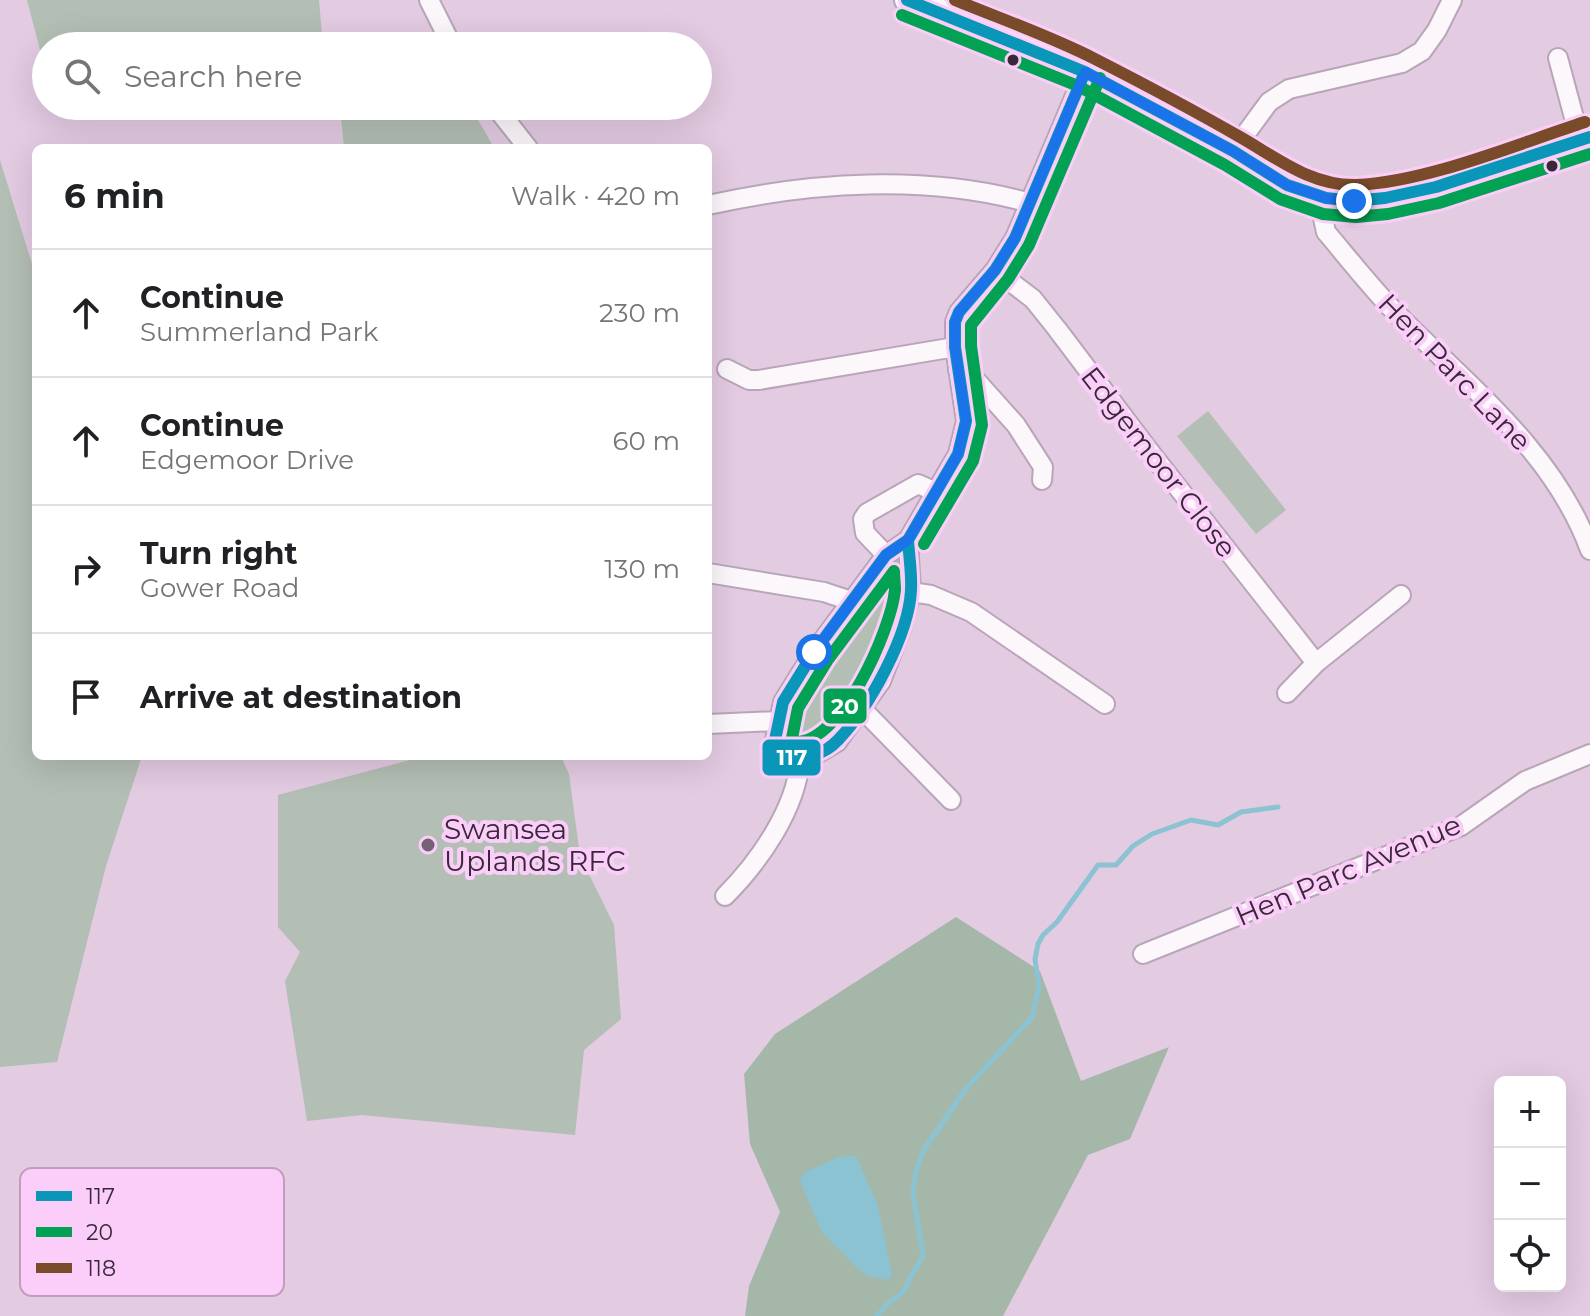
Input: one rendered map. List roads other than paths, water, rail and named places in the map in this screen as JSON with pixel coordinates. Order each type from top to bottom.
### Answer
[{"type":"main road","points":[[907,0],[938,5],[1085,72],[1233,151],[1287,185],[1326,198],[1354,201],[1385,198],[1436,187],[1585,138]]},
{"type":"street","points":[[429,0],[445,32]]},
{"type":"street","points":[[1233,151],[1269,102],[1289,89],[1402,63],[1422,51],[1452,0]]},
{"type":"street","points":[[1558,58],[1585,138]]},
{"type":"street","points":[[908,540],[911,592],[881,681],[837,742],[815,755],[800,759],[787,757],[775,740],[783,702],[886,555],[908,540],[958,454],[966,421],[954,333],[959,312],[995,270],[1015,238],[1085,72]]},
{"type":"street","points":[[506,120],[525,144]]},
{"type":"street","points":[[712,204],[792,190],[895,186],[992,192],[1030,203]]},
{"type":"street","name":"Hen Parc Lane","points":[[1326,198],[1323,218],[1326,232],[1390,307],[1539,458],[1557,483],[1590,550]]},
{"type":"street","name":"Edgemoor Close","points":[[995,270],[1033,299],[1316,663]]},
{"type":"street","points":[[727,369],[749,380],[759,380],[955,347]]},
{"type":"street","points":[[958,370],[973,377],[1016,425],[1043,467],[1042,480]]},
{"type":"street","points":[[886,555],[865,533],[863,519],[867,513],[918,484],[936,492]]},
{"type":"street","points":[[712,574],[824,592],[851,601]]},
{"type":"street","points":[[911,592],[931,595],[971,612],[1105,704]]},
{"type":"street","points":[[1287,693],[1316,663],[1401,595]]},
{"type":"street","points":[[863,710],[951,800]]},
{"type":"street","points":[[712,724],[777,721]]},
{"type":"street","name":"Hen Parc Avenue","points":[[1143,954],[1461,826],[1525,781],[1590,754]]},
{"type":"street","points":[[725,896],[750,871],[772,835],[794,789],[800,759]]},
{"type":"water","points":[[856,1156],[878,1206],[892,1275],[888,1280],[869,1276],[856,1267],[821,1231],[800,1181],[802,1174],[838,1157]]},
{"type":"waterway","points":[[877,1316],[903,1292],[923,1255],[913,1194],[916,1170],[923,1151],[964,1091],[1032,1017],[1039,987],[1035,959],[1038,944],[1098,865],[1116,865],[1133,846],[1152,834],[1191,820],[1218,825],[1241,812],[1278,807]]},
{"type":"place","name":"Swansea Uplands RFC","points":[[428,845]]}]
